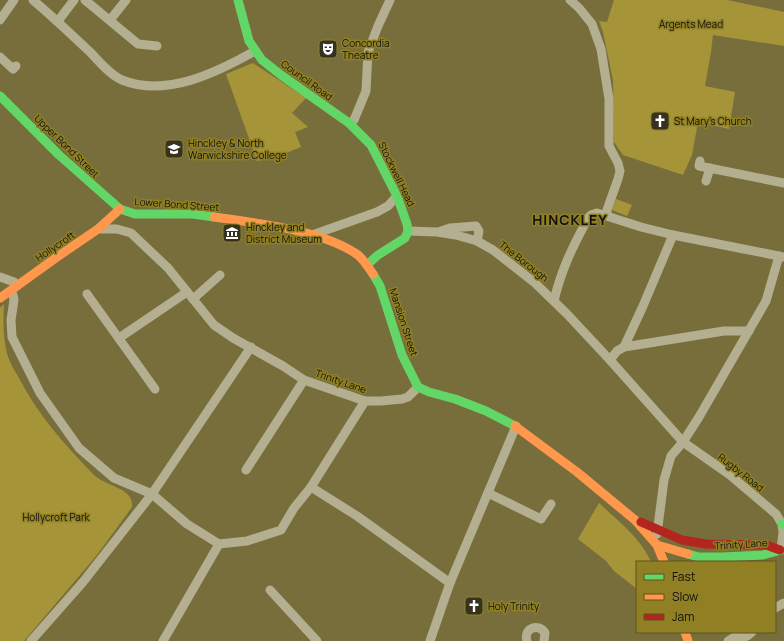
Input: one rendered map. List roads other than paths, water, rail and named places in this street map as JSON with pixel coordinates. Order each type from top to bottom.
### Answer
[{"type":"main road","name":"Council Road","points":[[238,0],[249,41],[262,60],[349,124]]},
{"type":"main road","name":"Upper Bond Street","points":[[0,96],[59,155],[120,209]]},
{"type":"main road","name":"Stockwell Head","points":[[349,124],[371,145],[397,196],[408,231]]},
{"type":"main road","name":"Hollycroft","points":[[0,298],[101,229],[120,209]]},
{"type":"main road","name":"Lower Bond Street","points":[[120,209],[135,214],[187,214],[232,219],[312,235],[340,244],[359,256],[368,265]]},
{"type":"main road","points":[[368,265],[378,255],[404,238],[408,231]]},
{"type":"main road","name":"Mansion Street","points":[[368,265],[380,286],[402,355],[418,387]]},
{"type":"main road","name":"Trinity Lane","points":[[418,387],[429,392],[486,410],[516,426],[577,472],[635,520],[657,545],[699,557],[763,555],[782,551]]},
{"type":"main road","name":"Trinity Lane","points":[[635,520],[682,540],[706,544],[766,545],[782,551]]},
{"type":"main road","points":[[657,545],[664,561]]},
{"type":"main road","points":[[688,561],[699,557]]},
{"type":"street","points":[[0,20],[14,0]]},
{"type":"street","points":[[34,0],[111,72],[122,80],[136,84],[167,86],[186,82],[234,63],[256,51]]},
{"type":"street","points":[[58,21],[74,0]]},
{"type":"street","points":[[85,0],[138,44],[157,46]]},
{"type":"street","points":[[110,20],[126,0]]},
{"type":"street","points":[[349,124],[354,120],[366,91],[368,52],[390,0]]},
{"type":"street","points":[[570,0],[579,8],[592,24],[601,49],[609,99],[609,146],[618,163],[620,171],[606,213],[608,216]]},
{"type":"street","points":[[0,57],[13,69],[16,66]]},
{"type":"street","points":[[700,161],[700,166],[784,183]]},
{"type":"street","points":[[706,181],[710,168]]},
{"type":"street","points":[[312,235],[377,212],[388,206],[397,196]]},
{"type":"street","points":[[554,301],[563,268],[589,216],[597,213],[640,227],[673,235],[781,257],[766,301],[683,442],[671,456],[666,474],[657,530],[657,545]]},
{"type":"street","name":"The Borough","points":[[438,232],[450,228],[476,226],[479,231],[477,241]]},
{"type":"street","name":"Trinity Lane","points":[[101,229],[116,229],[131,233],[168,268],[214,326],[232,338],[251,347],[283,366],[304,380],[366,401],[402,399],[418,387]]},
{"type":"street","name":"The Borough","points":[[408,231],[438,232],[456,235],[477,241],[493,250],[522,272],[554,301],[610,360]]},
{"type":"street","points":[[624,347],[673,235]]},
{"type":"street","points":[[119,338],[220,275]]},
{"type":"street","points":[[0,277],[14,282],[14,300],[11,320],[12,337],[40,393],[78,448],[114,478],[152,494],[187,524],[219,544],[247,541],[281,530],[294,508],[311,487],[366,401]]},
{"type":"street","points":[[87,294],[155,389]]},
{"type":"street","points":[[610,360],[617,351],[624,347],[724,331],[749,331]]},
{"type":"street","points":[[31,641],[83,582],[152,494],[251,347]]},
{"type":"street","name":"Rugby Road","points":[[610,360],[683,442],[730,475],[776,514],[783,524],[782,551]]},
{"type":"street","points":[[246,470],[304,380]]},
{"type":"street","points":[[430,641],[450,583],[516,426]]},
{"type":"street","points":[[311,487],[357,516],[450,583]]},
{"type":"street","points":[[488,492],[541,519],[551,504]]},
{"type":"street","points":[[163,641],[219,544]]},
{"type":"street","points":[[270,590],[317,641]]},
{"type":"street","points":[[527,641],[526,635],[531,628],[536,627],[539,627],[545,633],[544,641]]},
{"type":"street","points":[[734,636],[742,638],[750,633]]},
{"type":"place","name":"Concordia Theatre","points":[[328,49]]},
{"type":"place","name":"St Mary's Church","points":[[660,121]]},
{"type":"place","name":"Hinckley & North Warwickshire College","points":[[174,149]]},
{"type":"place","name":"Hinckley and District Museum","points":[[232,233]]},
{"type":"place","name":"Holy Trinity","points":[[474,606]]},
{"type":"district","name":"HINCKLEY","points":[[570,220]]},
{"type":"park label","name":"Argents Mead","points":[[691,24]]},
{"type":"park label","name":"Hollycroft Park","points":[[56,517]]}]
